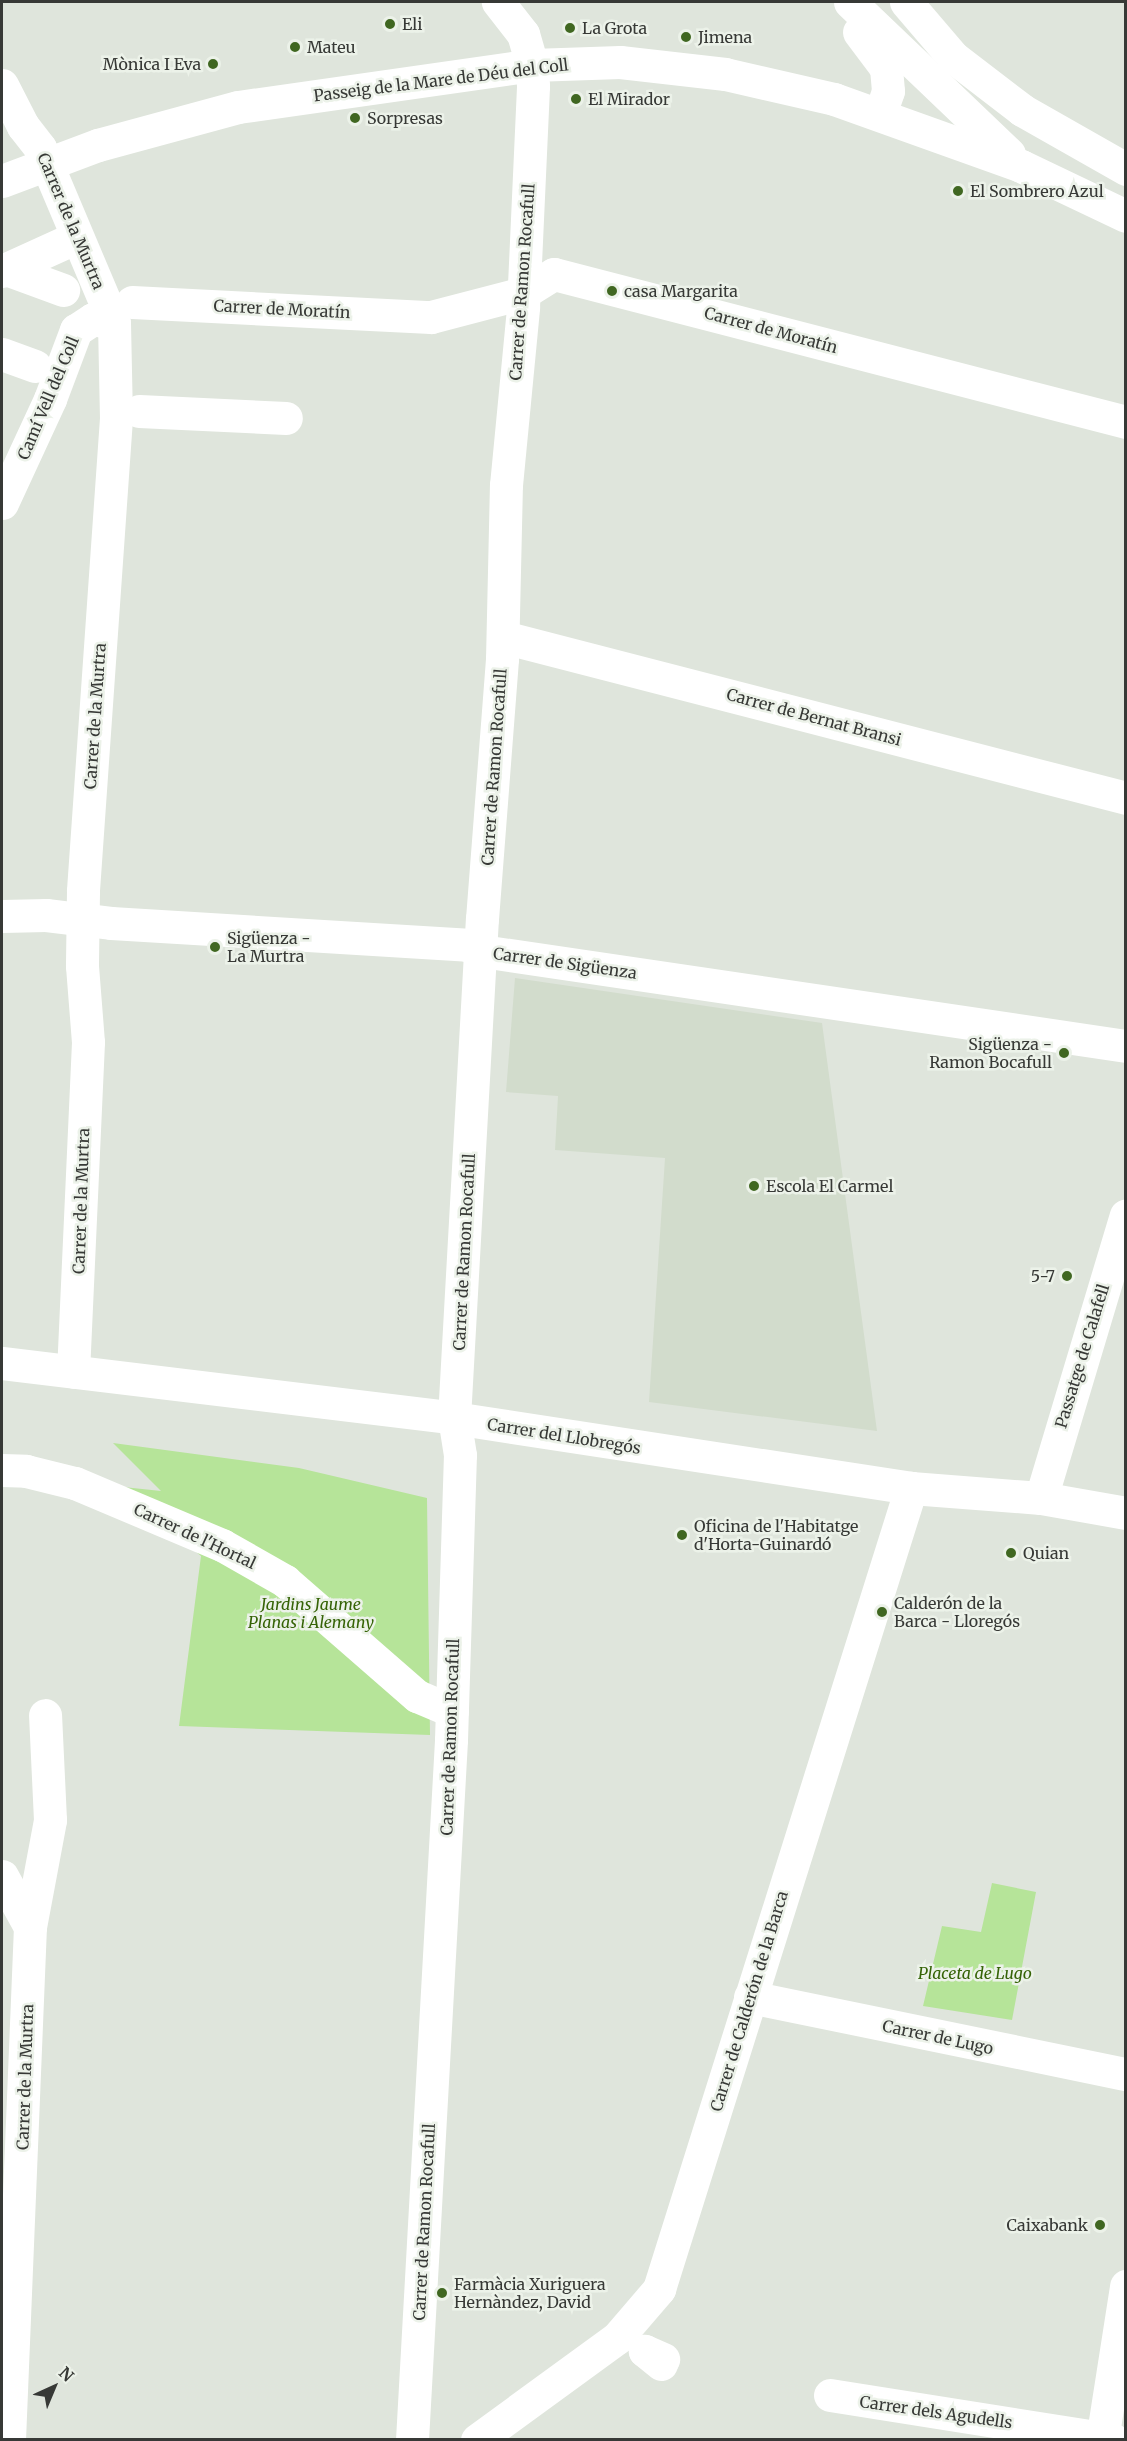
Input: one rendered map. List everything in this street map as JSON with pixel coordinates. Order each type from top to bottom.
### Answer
[{"type":"street","name":"Carrer de Ramon Rocafull","points":[[412,2439],[452,1711],[460,1455],[454,1419],[503,637],[506,485],[523,293],[532,65],[523,34],[498,2]]},
{"type":"street","points":[[906,2],[953,57],[1005,97],[1125,169]]},
{"type":"street","points":[[851,3],[849,19],[886,68],[893,118],[923,93],[907,58]]},
{"type":"street","points":[[851,3],[1022,166],[1125,216]]},
{"type":"street","name":"Passeig de la Mare de Déu del Coll","points":[[2,155],[43,155],[238,107],[532,65],[620,62],[767,81],[893,118],[1022,166]]},
{"type":"street","name":"Carrer de la Murtra","points":[[2,85],[22,126],[43,155],[77,237],[123,312],[84,919],[82,966],[88,1042],[73,1372]]},
{"type":"street","name":"Passeig de la Mare de Déu del Coll","points":[[2,181],[43,155]]},
{"type":"street","points":[[4,270],[77,237]]},
{"type":"street","points":[[4,270],[63,291]]},
{"type":"street","name":"Carrer de Moratín","points":[[123,312],[431,317],[523,293],[554,274],[1125,422]]},
{"type":"street","name":"Camí Vell del Coll","points":[[2,503],[50,399],[76,330],[93,319],[123,312]]},
{"type":"street","points":[[2,354],[35,366]]},
{"type":"street","points":[[139,411],[286,418]]},
{"type":"street","name":"Carrer de Bernat Bransi","points":[[503,637],[1125,798]]},
{"type":"street","name":"Carrer de Sigüenza","points":[[2,916],[84,919],[467,945],[482,951],[1125,1046]]},
{"type":"street","name":"Passatge de Calafell","points":[[1041,1498],[1125,1215]]},
{"type":"street","name":"Carrer del Llobregós","points":[[2,1363],[454,1419],[911,1488],[1041,1498],[1125,1513]]},
{"type":"street","name":"Carrer de l'Hortal","points":[[2,1470],[26,1471],[75,1483],[222,1545],[285,1581],[417,1696],[452,1711]]},
{"type":"street","name":"Carrer de Calderón de la Barca","points":[[477,2439],[617,2338],[659,2289],[911,1488]]},
{"type":"street","name":"Carrer de la Murtra","points":[[9,2439],[30,1928],[50,1820],[45,1715]]},
{"type":"street","points":[[2,1876],[30,1928]]},
{"type":"street","name":"Carrer de Lugo","points":[[750,1997],[1125,2074]]},
{"type":"street","points":[[1106,2439],[1125,2286]]},
{"type":"street","name":"Carrer dels Agudells","points":[[830,2396],[1106,2439]]},
{"type":"shaded area","name":"Escola El Carmel","points":[[515,978],[822,1023],[877,1431],[649,1402],[665,1158],[555,1150],[558,1096],[506,1092]]},
{"type":"green space","name":"Jardins Jaume Planas i Alemany","points":[[113,1443],[299,1468],[427,1498],[430,1735],[179,1726],[201,1556],[164,1525],[95,1484],[161,1491]]},
{"type":"green space","name":"Placeta de Lugo","points":[[992,1883],[1036,1892],[1012,2020],[923,2006],[942,1926],[981,1932]]},
{"type":"place","name":"Eli","points":[[390,24]]},
{"type":"place","name":"La Grota","points":[[570,28]]},
{"type":"place","name":"Jimena","points":[[686,37]]},
{"type":"place","name":"Mateu","points":[[295,47]]},
{"type":"place","name":"Mònica I Eva","points":[[213,64]]},
{"type":"place","name":"El Mirador","points":[[576,99]]},
{"type":"place","name":"Sorpresas","points":[[355,118]]},
{"type":"place","name":"El Sombrero Azul","points":[[958,191]]},
{"type":"place","name":"casa Margarita","points":[[612,291]]},
{"type":"place","name":"Sigüenza - La Murtra","points":[[215,947]]},
{"type":"place","name":"Sigüenza - Ramon Bocafull","points":[[1064,1053]]},
{"type":"place","name":"Escola El Carmel","points":[[754,1186]]},
{"type":"place","name":"5-7","points":[[1067,1276]]},
{"type":"place","name":"Oficina de l'Habitatge d'Horta-Guinardó","points":[[682,1535]]},
{"type":"place","name":"Quian","points":[[1011,1553]]},
{"type":"place","name":"Calderón de la Barca - Lloregós","points":[[882,1612]]},
{"type":"place","name":"Caixabank","points":[[1100,2225]]},
{"type":"place","name":"Farmàcia Xuriguera Hernàndez, David","points":[[442,2293]]}]
